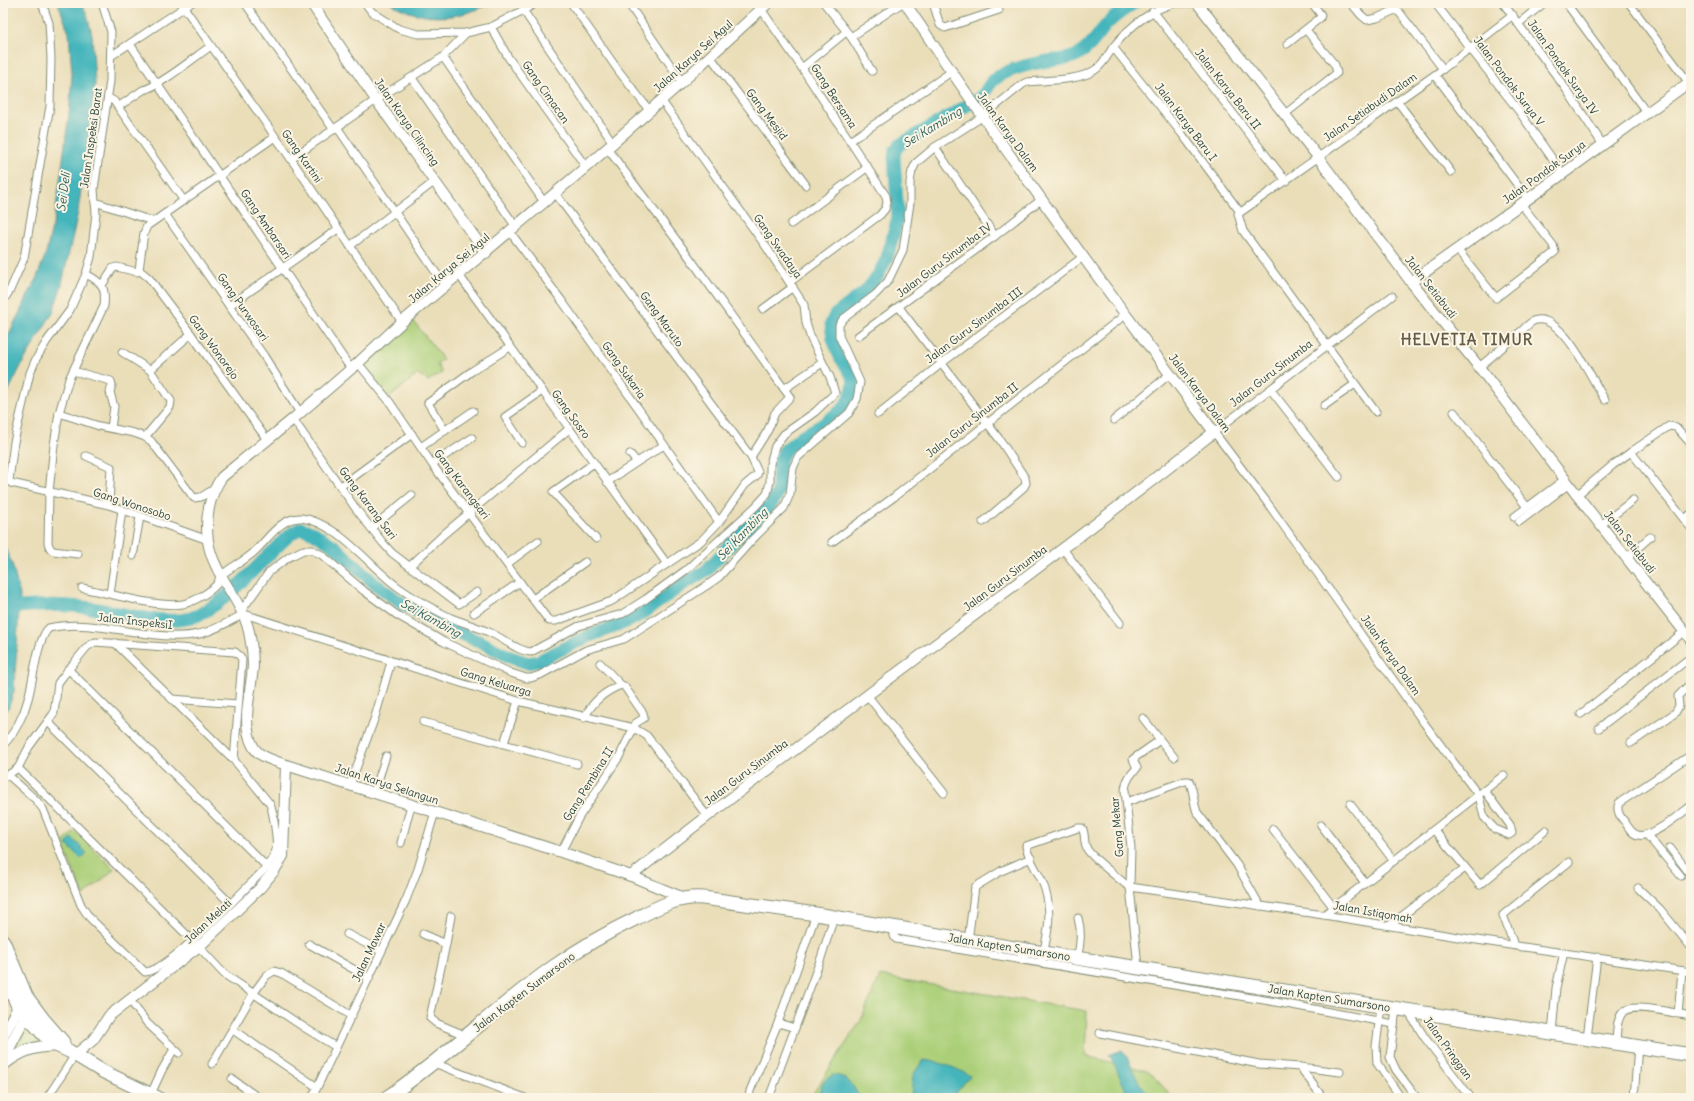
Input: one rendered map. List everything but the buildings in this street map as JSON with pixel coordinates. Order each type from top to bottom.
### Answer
[{"type":"highway","name":"Jalan Kapten Sumarsono","points":[[389,1097],[434,1063],[553,967],[613,930],[656,908],[684,898],[702,898],[816,914],[894,927],[965,944],[1042,958],[1077,958],[1138,967],[1205,984],[1402,1010],[1616,1042],[1691,1055]]},
{"type":"highway","points":[[3,941],[26,996],[26,1010]]},
{"type":"highway","points":[[3,974],[26,1010],[43,1019],[62,1039],[67,1050],[102,1071],[154,1097]]},
{"type":"main road","points":[[3,1035],[26,1010]]},
{"type":"main road","points":[[3,1060],[26,1010]]},
{"type":"main road","points":[[3,1065],[11,1058],[27,1049],[45,1045],[67,1050]]},
{"type":"street","points":[[3,302],[24,258],[50,106],[51,58],[49,22],[42,3]]},
{"type":"street","name":"Jalan Inspeksi Barat","points":[[49,492],[10,482],[9,476],[14,442],[26,386],[36,359],[70,310],[86,274],[91,257],[95,229],[94,189],[108,98],[111,56],[110,32],[102,3]]},
{"type":"street","points":[[245,3],[396,212],[445,286]]},
{"type":"street","name":"Jalan Karya Cilincing","points":[[311,3],[376,100],[486,253]]},
{"type":"street","points":[[365,3],[372,12],[399,29],[418,34],[466,33],[491,27],[537,3]]},
{"type":"street","points":[[571,3],[618,70],[649,110]]},
{"type":"street","points":[[628,3],[682,82]]},
{"type":"street","points":[[824,3],[849,34],[872,71]]},
{"type":"street","points":[[802,68],[849,34],[902,3]]},
{"type":"street","name":"Jalan Karya Dalam","points":[[905,3],[980,114],[1361,633],[1424,723],[1482,793],[1492,802],[1510,825],[1512,833],[1508,835],[1495,829],[1484,817],[1482,812]]},
{"type":"street","points":[[933,3],[940,25],[946,28],[999,10]]},
{"type":"street","points":[[241,609],[269,572],[303,550],[312,550],[322,555],[364,591],[397,615],[444,642],[511,673],[526,678],[540,675],[586,650],[624,639],[719,577],[752,540],[784,508],[790,494],[793,468],[798,457],[813,442],[835,426],[849,413],[856,399],[860,382],[838,336],[838,325],[843,319],[876,294],[888,281],[903,250],[910,203],[910,182],[912,171],[916,163],[980,114],[1027,82],[1083,76],[1096,70],[1106,60],[1113,47],[1124,34],[1153,11],[1176,3],[1199,3]]},
{"type":"street","name":"Jalan Setiabudi","points":[[1199,3],[1318,156],[1411,282],[1691,640]]},
{"type":"street","points":[[1287,44],[1320,18],[1321,15],[1312,3]]},
{"type":"street","points":[[1351,3],[1361,15],[1368,20],[1377,18],[1395,10],[1400,13],[1443,69]]},
{"type":"street","name":"Jalan Pondok Surya V","points":[[1435,3],[1518,110],[1564,174]]},
{"type":"street","name":"Jalan Pondok Surya IV","points":[[1503,3],[1566,89],[1603,145]]},
{"type":"street","points":[[1519,23],[1544,3]]},
{"type":"street","points":[[1567,3],[1647,112]]},
{"type":"street","points":[[1629,3],[1690,82]]},
{"type":"street","points":[[111,56],[186,4]]},
{"type":"street","name":"Gang Kartini","points":[[186,4],[211,46],[291,159],[402,322]]},
{"type":"street","name":"Jalan Karya Sei Agul","points":[[223,576],[211,557],[208,540],[208,512],[214,489],[222,477],[268,441],[355,366],[402,322],[486,253],[586,167],[765,6]]},
{"type":"street","name":"Gang Bersama","points":[[765,6],[802,68],[868,167],[886,196],[888,203],[880,215],[791,285]]},
{"type":"street","points":[[524,10],[610,146],[790,397],[775,413],[768,430],[751,457],[758,473],[745,485],[719,522],[701,541],[667,564]]},
{"type":"street","name":"Jalan Karya Baru II","points":[[1153,11],[1286,181]]},
{"type":"street","name":"Jalan Setiabudi Dalam","points":[[1240,212],[1435,75],[1512,15]]},
{"type":"street","name":"Gang Cimacan","points":[[491,27],[508,57],[586,167]]},
{"type":"street","points":[[1285,114],[1337,73],[1335,65],[1306,30]]},
{"type":"street","points":[[291,159],[376,100],[443,57],[466,33]]},
{"type":"street","name":"Gang Ambarsari","points":[[130,44],[283,268],[355,366]]},
{"type":"street","points":[[118,107],[144,90],[148,90],[158,84],[211,46]]},
{"type":"street","name":"Jalan Karya Baru I","points":[[1113,47],[1182,134],[1240,212]]},
{"type":"street","name":"Gang Mesjid","points":[[710,56],[806,185]]},
{"type":"street","points":[[443,57],[544,202]]},
{"type":"street","points":[[850,141],[951,72]]},
{"type":"street","points":[[1435,75],[1525,202],[1555,252],[1496,298],[1457,249]]},
{"type":"street","name":"Gang Sukaria","points":[[412,78],[562,301],[719,522]]},
{"type":"street","name":"Jalan Pondok Surya","points":[[1411,282],[1525,202],[1690,82]]},
{"type":"street","points":[[108,98],[114,101],[184,201]]},
{"type":"street","name":"Gang Swadaya","points":[[223,576],[255,551],[271,534],[288,520],[302,518],[324,526],[340,537],[409,595],[451,618],[491,634],[524,652],[531,652],[579,626],[622,614],[646,599],[686,570],[755,507],[767,494],[770,482],[770,464],[775,446],[784,434],[815,412],[835,393],[830,377],[811,339],[804,305],[661,100]]},
{"type":"street","points":[[1397,101],[1451,172]]},
{"type":"street","points":[[102,285],[113,268],[117,267],[137,272],[140,270],[146,226],[275,137]]},
{"type":"street","points":[[935,147],[995,236]]},
{"type":"street","points":[[791,224],[868,167]]},
{"type":"street","points":[[350,246],[434,182]]},
{"type":"street","name":"Gang Maruto","points":[[555,193],[751,457]]},
{"type":"street","name":"Jalan Guru Sinumba IV","points":[[858,336],[995,236],[1042,199]]},
{"type":"street","points":[[95,202],[152,221]]},
{"type":"street","points":[[1240,212],[1238,214],[1243,232],[1376,412]]},
{"type":"street","name":"Gang Purwosari","points":[[165,214],[264,356],[297,416]]},
{"type":"street","points":[[229,306],[338,229]]},
{"type":"street","name":"Jalan Guru Sinumba III","points":[[878,414],[942,363],[1084,256]]},
{"type":"street","name":"Gang Wonorejo","points":[[140,270],[149,278],[191,334],[268,441]]},
{"type":"street","points":[[78,554],[53,551],[50,548],[48,543],[49,492],[59,413],[69,379],[104,306],[105,298],[102,285],[86,274]]},
{"type":"street","name":"Gang Sosro","points":[[459,275],[510,348],[667,564]]},
{"type":"street","points":[[763,309],[791,285]]},
{"type":"street","name":"Jalan Guru Sinumba","points":[[631,876],[707,816],[1063,549],[1214,432],[1271,390],[1326,345],[1392,296]]},
{"type":"street","points":[[899,307],[987,423],[1024,475],[1026,483],[1022,489],[983,522]]},
{"type":"street","name":"Jalan Guru Sinumba II","points":[[832,542],[894,497],[1126,314]]},
{"type":"street","points":[[1479,367],[1534,321],[1546,320],[1558,327],[1580,356],[1605,400]]},
{"type":"street","points":[[150,370],[191,334]]},
{"type":"street","points":[[445,431],[428,403],[472,371],[510,348]]},
{"type":"street","points":[[122,352],[150,370],[168,396],[171,404],[145,437]]},
{"type":"street","points":[[784,389],[822,363]]},
{"type":"street","name":"Gang Karangsari","points":[[355,366],[389,401],[432,464],[470,512],[550,621],[556,621],[605,605],[667,564]]},
{"type":"street","points":[[73,371],[111,381],[112,385],[110,392],[114,408],[111,428]]},
{"type":"street","points":[[1114,420],[1170,374]]},
{"type":"street","points":[[1324,406],[1355,384]]},
{"type":"street","points":[[1271,390],[1339,477]]},
{"type":"street","points":[[522,443],[505,417],[542,391]]},
{"type":"street","points":[[421,447],[472,411]]},
{"type":"street","points":[[1454,412],[1527,508]]},
{"type":"street","points":[[59,413],[145,437],[151,441],[194,498],[200,497],[214,489]]},
{"type":"street","name":"Gang Karang Sari","points":[[297,416],[341,486],[371,528],[392,553],[459,604],[477,592]]},
{"type":"street","points":[[1577,495],[1613,465],[1670,426],[1676,427],[1691,444]]},
{"type":"street","points":[[410,566],[470,512],[569,429]]},
{"type":"street","points":[[341,486],[412,434]]},
{"type":"street","points":[[432,464],[472,438]]},
{"type":"street","points":[[607,482],[664,445]]},
{"type":"street","points":[[1631,452],[1691,528]]},
{"type":"street","points":[[630,454],[637,462]]},
{"type":"street","points":[[86,456],[111,467],[109,505]]},
{"type":"street","points":[[594,463],[553,492],[596,539]]},
{"type":"street","points":[[1567,481],[1517,519],[1527,508],[1567,481]]},
{"type":"street","name":"Gang Wonosobo","points":[[49,492],[109,505],[208,540]]},
{"type":"street","points":[[371,528],[412,495]]},
{"type":"street","points":[[1601,525],[1633,500]]},
{"type":"street","points":[[110,594],[122,510]]},
{"type":"street","points":[[1684,519],[1691,514]]},
{"type":"street","points":[[133,556],[140,517]]},
{"type":"street","points":[[1626,558],[1650,537]]},
{"type":"street","points":[[507,564],[538,541]]},
{"type":"street","points":[[1063,549],[1120,623]]},
{"type":"street","points":[[533,599],[585,562]]},
{"type":"street","points":[[82,588],[145,601],[183,604],[210,589],[217,584],[223,576]]},
{"type":"street","name":"Jalan Karya Selangun","points":[[223,576],[241,609],[248,626],[253,665],[247,720],[253,748],[261,754],[286,765],[561,852],[631,876],[684,898]]},
{"type":"street","points":[[474,613],[520,582]]},
{"type":"street","name":"Jalan InspeksiI","points":[[3,745],[16,729],[25,709],[34,669],[46,632],[49,628],[57,626],[74,626],[110,628],[178,637],[200,634],[229,622],[241,609]]},
{"type":"street","name":"Gang Keluarga","points":[[241,609],[391,662],[518,701],[584,718],[634,728],[647,736],[707,816]]},
{"type":"street","points":[[1581,714],[1685,631]]},
{"type":"street","points":[[115,643],[234,760],[265,798],[272,810],[276,849],[273,858],[267,867],[230,903],[196,944],[150,972],[145,972],[89,917],[81,905],[43,809],[36,800],[5,776],[18,768],[29,747],[54,713],[58,683],[68,669],[87,648],[95,642],[115,643],[235,652],[240,656],[242,660],[234,760]]},
{"type":"street","points":[[1599,728],[1691,657]]},
{"type":"street","points":[[350,785],[375,717],[391,662]]},
{"type":"street","points":[[584,718],[591,705],[608,691],[621,685],[600,663]]},
{"type":"street","points":[[68,669],[267,867]]},
{"type":"street","points":[[1631,743],[1675,713],[1679,706],[1678,696],[1691,683]]},
{"type":"street","name":"Gang Pembina II","points":[[561,852],[579,817],[619,757],[636,723],[644,718],[643,713],[624,686],[621,685]]},
{"type":"street","points":[[867,695],[944,794]]},
{"type":"street","points":[[172,699],[238,704]]},
{"type":"street","points":[[504,743],[518,701]]},
{"type":"street","points":[[1143,718],[1174,756]]},
{"type":"street","points":[[48,722],[230,903]]},
{"type":"street","points":[[423,722],[577,764]]},
{"type":"street","name":"Gang Mekar","points":[[1130,887],[1131,848],[1125,790],[1126,782],[1138,768],[1133,759],[1160,740]]},
{"type":"street","points":[[1691,755],[1619,803],[1618,810],[1629,828],[1636,835],[1647,835],[1654,832],[1691,806]]},
{"type":"street","points":[[374,793],[386,756]]},
{"type":"street","name":"Jalan Melati","points":[[67,1050],[93,1040],[109,1016],[129,999],[172,969],[196,944],[260,888],[274,871],[284,856],[286,765]]},
{"type":"street","points":[[18,768],[196,944],[221,972],[304,1028],[336,1047]]},
{"type":"street","points":[[1324,915],[1504,775]]},
{"type":"street","points":[[1127,802],[1185,781],[1189,781],[1192,786],[1194,805],[1197,812],[1237,865],[1260,906]]},
{"type":"street","points":[[1482,793],[1482,812]]},
{"type":"street","points":[[1482,812],[1492,802]]},
{"type":"street","points":[[1350,804],[1394,861]]},
{"type":"street","points":[[401,843],[411,805]]},
{"type":"street","name":"Jalan Mawar","points":[[312,1098],[406,900],[418,869],[435,812]]},
{"type":"street","points":[[1321,825],[1365,883]]},
{"type":"street","points":[[1138,967],[1130,887],[1088,851],[1084,843],[1084,831],[1082,828],[1027,845],[1026,848],[1042,880],[1048,901],[1050,918],[1048,938],[1042,958],[1205,984],[1394,1024]]},
{"type":"street","points":[[1273,829],[1334,908]]},
{"type":"street","points":[[1434,830],[1478,884],[1482,884],[1546,830]]},
{"type":"street","points":[[1647,835],[1681,876]]},
{"type":"street","points":[[1670,848],[1691,874]]},
{"type":"street","points":[[965,944],[975,887],[1001,870],[1031,858]]},
{"type":"street","points":[[1514,945],[1503,915],[1568,862]]},
{"type":"street","points":[[1390,925],[1465,868]]},
{"type":"street","name":"Jalan Istiqomah","points":[[1130,887],[1324,915],[1691,972]]},
{"type":"street","points":[[1638,888],[1660,909],[1691,947]]},
{"type":"street","points":[[749,1098],[750,1091],[778,1023],[816,914]]},
{"type":"street","points":[[450,916],[446,944],[430,1018],[436,1023],[467,1036]]},
{"type":"street","points":[[769,1098],[834,918]]},
{"type":"street","points":[[1077,958],[1081,944],[1078,918]]},
{"type":"street","points":[[347,934],[381,951]]},
{"type":"street","points":[[424,934],[446,944]]},
{"type":"street","points":[[309,944],[368,978]]},
{"type":"street","points":[[1552,1033],[1556,988],[1564,952]]},
{"type":"street","points":[[1587,1038],[1597,957]]},
{"type":"street","points":[[1678,1014],[1682,970]]},
{"type":"street","points":[[212,1064],[253,994],[270,973],[274,971],[281,973],[352,1016]]},
{"type":"street","points":[[129,999],[147,1023],[177,1051],[162,1070],[154,1097]]},
{"type":"street","points":[[1381,1007],[1376,1046],[1377,1063],[1401,1098]]},
{"type":"street","points":[[1616,1042],[1619,1019],[1624,1011],[1628,1009],[1638,1008],[1691,1016]]},
{"type":"street","points":[[1402,1010],[1394,1024],[1390,1057],[1396,1070],[1414,1097]]},
{"type":"street","name":"Jalan Pringgan","points":[[1402,1010],[1471,1098]]},
{"type":"street","points":[[778,1023],[795,1028]]},
{"type":"street","points":[[233,1030],[317,1087]]},
{"type":"street","points":[[1100,1033],[1259,1064],[1340,1072]]},
{"type":"street","points":[[1634,1098],[1638,1046]]},
{"type":"street","points":[[47,1098],[67,1050]]},
{"type":"street","points":[[434,1063],[525,1098]]},
{"type":"street","points":[[1300,1067],[1324,1098]]},
{"type":"street","points":[[232,1079],[259,1098]]},
{"type":"green space","points":[[412,319],[443,359],[437,364],[442,373],[428,381],[418,374],[389,398],[361,364]]},
{"type":"green space","points":[[75,831],[114,869],[84,896],[62,843]]},
{"type":"green space","points":[[880,976],[1087,1011],[1085,1056],[1149,1071],[1173,1098],[810,1098],[860,1022]]},
{"type":"green space","points":[[24,1029],[50,1044],[11,1054]]},
{"type":"water","name":"Sei Deli","points":[[58,3],[81,3],[87,14],[92,35],[95,84],[78,212],[62,284],[53,312],[22,364],[3,402],[3,346],[37,277],[46,253],[54,220],[61,174],[70,106],[72,73],[69,33]]},
{"type":"water","points":[[390,3],[492,3],[466,13],[441,17],[415,14]]},
{"type":"water","points":[[3,543],[12,564],[20,595],[14,691],[8,709],[3,716]]},
{"type":"water","points":[[72,838],[87,853],[81,859],[66,844]]},
{"type":"water","points":[[1122,1050],[1129,1060],[1139,1082],[1154,1098],[1133,1098],[1125,1088],[1109,1055]]},
{"type":"water","points":[[923,1060],[947,1065],[970,1076],[952,1098],[908,1098],[911,1095],[913,1075]]},
{"type":"water","points":[[832,1075],[837,1075],[846,1079],[855,1089],[860,1098],[817,1098],[824,1081]]},
{"type":"waterway","name":"Sei Kambing","points":[[9,608],[42,606],[86,607],[144,618],[169,620],[191,618],[213,607],[223,599],[285,539],[301,528],[314,533],[334,546],[374,583],[404,605],[444,627],[485,644],[510,657],[528,663],[538,661],[587,637],[627,622],[642,614],[682,585],[707,570],[739,535],[768,508],[778,491],[779,463],[784,451],[803,435],[822,425],[843,409],[850,397],[854,379],[840,357],[833,339],[831,324],[835,315],[865,292],[877,277],[887,258],[898,217],[894,157],[895,151],[899,145],[980,98],[993,81],[1008,71],[1024,66],[1073,57],[1079,54],[1090,45],[1109,22],[1134,3]]},
{"type":"district","name":"HELVETIA TIMUR","points":[[1467,339]]}]
